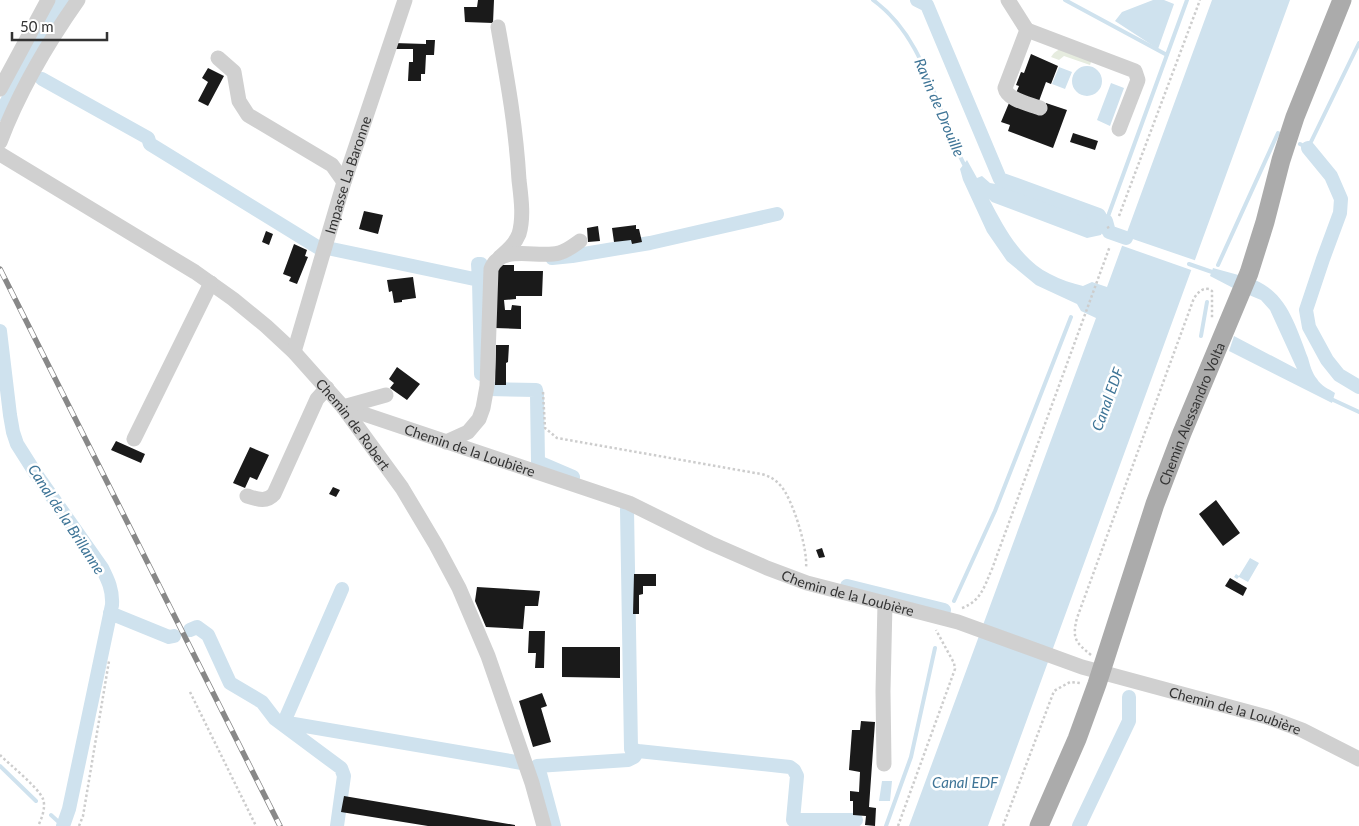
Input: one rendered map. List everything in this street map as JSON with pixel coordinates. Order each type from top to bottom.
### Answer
[{"type":"main road","name":"Chemin Alessandro Volta","points":[[1038,826],[1077,739],[1155,504],[1182,433],[1249,273],[1295,117],[1342,0]]},
{"type":"street","points":[[0,89],[48,0]]},
{"type":"street","points":[[0,142],[8,120],[54,34],[78,0]]},
{"type":"street","name":"Impasse La Baronne","points":[[294,352],[344,182],[405,0]]},
{"type":"street","points":[[1009,0],[1027,30],[1135,71],[1138,80],[1120,129]]},
{"type":"street","points":[[446,442],[468,432],[479,419],[484,408],[488,386],[491,269],[497,260],[511,248],[521,222],[514,119],[498,27]]},
{"type":"street","points":[[1027,30],[1006,92],[1009,96],[1040,108]]},
{"type":"street","points":[[218,58],[234,72],[239,101],[248,114],[332,165],[344,182]]},
{"type":"street","name":"Chemin de Robert","points":[[0,154],[211,283],[266,326],[294,352],[343,407],[402,488],[436,545],[458,588],[488,656],[532,783],[544,826]]},
{"type":"street","points":[[497,260],[513,254],[558,254],[580,241]]},
{"type":"street","points":[[134,439],[211,283]]},
{"type":"street","points":[[247,496],[265,500],[274,494],[317,399],[327,388]]},
{"type":"street","points":[[343,407],[386,395]]},
{"type":"street","name":"Chemin de la Loubière","points":[[343,407],[629,503],[726,551],[804,582],[828,590],[958,622],[1100,674],[1267,716],[1302,730],[1359,759]]},
{"type":"street","points":[[884,764],[885,603]]},
{"type":"path","points":[[1119,216],[1200,0]]},
{"type":"path","points":[[1107,228],[1111,226]]},
{"type":"path","points":[[898,826],[955,669],[934,616],[975,602],[981,594],[992,569],[1110,246]]},
{"type":"path","points":[[1003,826],[1054,691],[1070,682],[1100,674],[1075,640],[1074,631],[1077,618],[1194,298],[1199,291],[1205,288],[1212,291],[1212,321]]},
{"type":"path","points":[[543,392],[545,428],[557,438],[761,474],[774,479],[786,494],[805,546],[807,556],[804,582]]},
{"type":"path","points":[[79,826],[83,816],[109,662]]},
{"type":"path","points":[[190,692],[256,826]]},
{"type":"path","points":[[0,756],[38,792],[43,800],[44,807],[38,826]]},
{"type":"shaded area","points":[[1061,48],[1092,59],[1090,65],[1064,56],[1059,60],[1051,57]]},
{"type":"water","points":[[1153,0],[1164,0],[1174,4],[1158,49],[1115,21],[1122,12]]},
{"type":"water","name":"Canal EDF","points":[[1212,0],[1290,0],[988,826],[909,826],[1096,318],[1081,311],[1077,304],[1036,285],[1007,261],[987,232],[963,180],[960,169],[967,160],[977,178],[982,176],[990,183],[1001,185],[1095,220],[1103,229],[1101,235],[1087,238],[992,202],[989,199],[1021,251],[1039,268],[1062,280],[1075,284],[1083,286],[1092,282],[1107,287]]},
{"type":"water","points":[[1087,66],[1097,71],[1102,81],[1097,91],[1087,96],[1077,91],[1072,81],[1077,71]]},
{"type":"water","points":[[1059,67],[1072,72],[1065,89],[1052,84]]},
{"type":"water","points":[[1111,83],[1124,88],[1110,126],[1097,120]]},
{"type":"water","points":[[1213,268],[1242,276],[1237,290],[1210,276]]},
{"type":"water","points":[[1255,280],[1275,293],[1283,302],[1294,323],[1311,369],[1321,384],[1335,393],[1332,403],[1229,351],[1234,336],[1297,369],[1270,310],[1261,300],[1249,295]]},
{"type":"water","points":[[1250,558],[1259,563],[1248,582],[1239,577],[1237,579],[1234,577],[1236,574],[1239,576]]},
{"type":"water","points":[[882,781],[892,781],[890,801],[879,801]]},
{"type":"pier","points":[[1124,236],[1197,261],[1194,271],[1120,245]]},
{"type":"building","points":[[478,0],[494,0],[493,23],[465,22],[464,7],[477,7]]},
{"type":"building","points":[[426,40],[435,40],[434,55],[426,55],[425,74],[421,74],[421,81],[408,81],[409,62],[413,62],[413,49],[391,49],[394,43],[426,44]]},
{"type":"building","points":[[1031,54],[1058,66],[1051,84],[1046,82],[1039,101],[1016,93],[1019,86],[1016,85],[1021,72],[1024,73]]},
{"type":"building","points":[[208,68],[224,76],[208,106],[198,101],[208,82],[202,78]]},
{"type":"building","points":[[1009,103],[1041,115],[1046,103],[1067,110],[1053,148],[1008,131],[1010,125],[1001,122]]},
{"type":"building","points":[[1073,133],[1098,141],[1095,150],[1070,142]]},
{"type":"building","points":[[364,211],[383,215],[378,234],[359,229]]},
{"type":"building","points":[[636,225],[642,242],[632,244],[631,240],[614,242],[612,228]]},
{"type":"building","points":[[598,226],[600,241],[588,242],[587,228]]},
{"type":"building","points":[[266,231],[273,234],[269,245],[262,242]]},
{"type":"building","points":[[294,244],[307,250],[305,256],[308,257],[297,284],[289,281],[291,277],[283,274]]},
{"type":"building","points":[[498,265],[514,265],[514,271],[543,271],[542,296],[516,296],[516,299],[504,300],[505,310],[511,310],[512,305],[521,306],[521,329],[495,328]]},
{"type":"building","points":[[413,277],[416,298],[394,303],[392,291],[389,292],[387,280]]},
{"type":"building","points":[[496,345],[509,345],[508,362],[506,363],[506,385],[495,385]]},
{"type":"building","points":[[397,367],[420,384],[407,400],[390,388],[394,383],[389,379]]},
{"type":"building","points":[[116,441],[145,454],[141,463],[111,450]]},
{"type":"building","points":[[250,447],[269,455],[257,480],[250,477],[245,488],[233,483]]},
{"type":"building","points":[[333,487],[340,490],[336,497],[329,494]]},
{"type":"building","points":[[1216,500],[1240,533],[1223,546],[1199,514]]},
{"type":"building","points":[[822,548],[825,557],[819,558],[816,550]]},
{"type":"building","points":[[634,574],[656,574],[656,586],[643,586],[643,594],[639,595],[639,614],[633,614]]},
{"type":"building","points":[[1230,578],[1247,588],[1243,596],[1225,586]]},
{"type":"building","points":[[477,587],[540,591],[538,606],[525,606],[523,629],[486,627],[475,601]]},
{"type":"building","points":[[529,631],[545,631],[544,668],[535,668],[536,653],[528,653]]},
{"type":"building","points":[[562,647],[620,647],[620,678],[562,677]]},
{"type":"building","points":[[542,693],[547,706],[541,708],[551,742],[533,747],[519,701]]},
{"type":"building","points":[[861,721],[875,722],[869,807],[876,808],[875,826],[865,825],[866,816],[853,815],[853,801],[850,801],[850,791],[859,792],[860,772],[849,770],[852,730],[860,730]]},
{"type":"building","points":[[344,796],[515,826],[428,826],[341,812]]},
{"type":"waterway","name":"Canal de la Brillanne","points":[[0,114],[63,0]]},
{"type":"waterway","name":"Ravin de Drouille","points":[[873,0],[892,16],[918,56],[966,168]]},
{"type":"waterway","points":[[917,0],[927,5],[1000,179],[1099,215],[1102,222],[1106,221],[1109,232],[1126,238]]},
{"type":"waterway","points":[[1065,0],[1167,55]]},
{"type":"waterway","points":[[1107,219],[1187,0]]},
{"type":"waterway","points":[[1300,144],[1308,148],[1359,43]]},
{"type":"waterway","points":[[42,79],[148,138],[150,144],[319,248]]},
{"type":"waterway","points":[[1218,265],[1278,133],[1280,134]]},
{"type":"waterway","points":[[1308,148],[1331,176],[1341,199],[1340,213],[1306,310],[1309,327],[1327,360],[1339,375],[1359,387]]},
{"type":"waterway","points":[[552,258],[650,243],[777,214]]},
{"type":"waterway","points":[[1097,230],[1128,242]]},
{"type":"waterway","points":[[327,248],[479,280],[478,264],[481,264]]},
{"type":"waterway","points":[[1189,264],[1215,273]]},
{"type":"waterway","points":[[479,280],[481,374]]},
{"type":"waterway","points":[[1201,336],[1207,302]]},
{"type":"waterway","points":[[954,601],[995,511],[1071,317]]},
{"type":"waterway","name":"Canal de la Brillanne","points":[[0,331],[10,415],[17,444],[102,568],[112,595],[112,605],[69,809],[63,826]]},
{"type":"waterway","points":[[489,389],[536,390],[538,462],[573,477]]},
{"type":"waterway","points":[[1329,398],[1359,412]]},
{"type":"waterway","points":[[627,509],[631,749],[638,751]]},
{"type":"waterway","points":[[847,586],[944,610]]},
{"type":"waterway","points":[[284,722],[342,589]]},
{"type":"waterway","points":[[110,613],[169,637],[174,636]]},
{"type":"waterway","points":[[190,630],[197,627],[208,635],[230,683],[262,702],[275,719],[341,768],[344,776],[337,826]]},
{"type":"waterway","points":[[886,826],[911,757],[935,648]]},
{"type":"waterway","points":[[1079,826],[1129,721],[1129,697]]},
{"type":"waterway","points":[[282,722],[522,763]]},
{"type":"waterway","points":[[537,766],[628,760],[634,757],[638,751],[790,767],[797,776],[793,820],[856,820]]},
{"type":"waterway","points":[[0,766],[36,801]]},
{"type":"waterway","points":[[538,766],[554,826]]},
{"type":"waterway","points":[[51,815],[63,826]]},
{"type":"railway","points":[[0,269],[280,826]]}]
